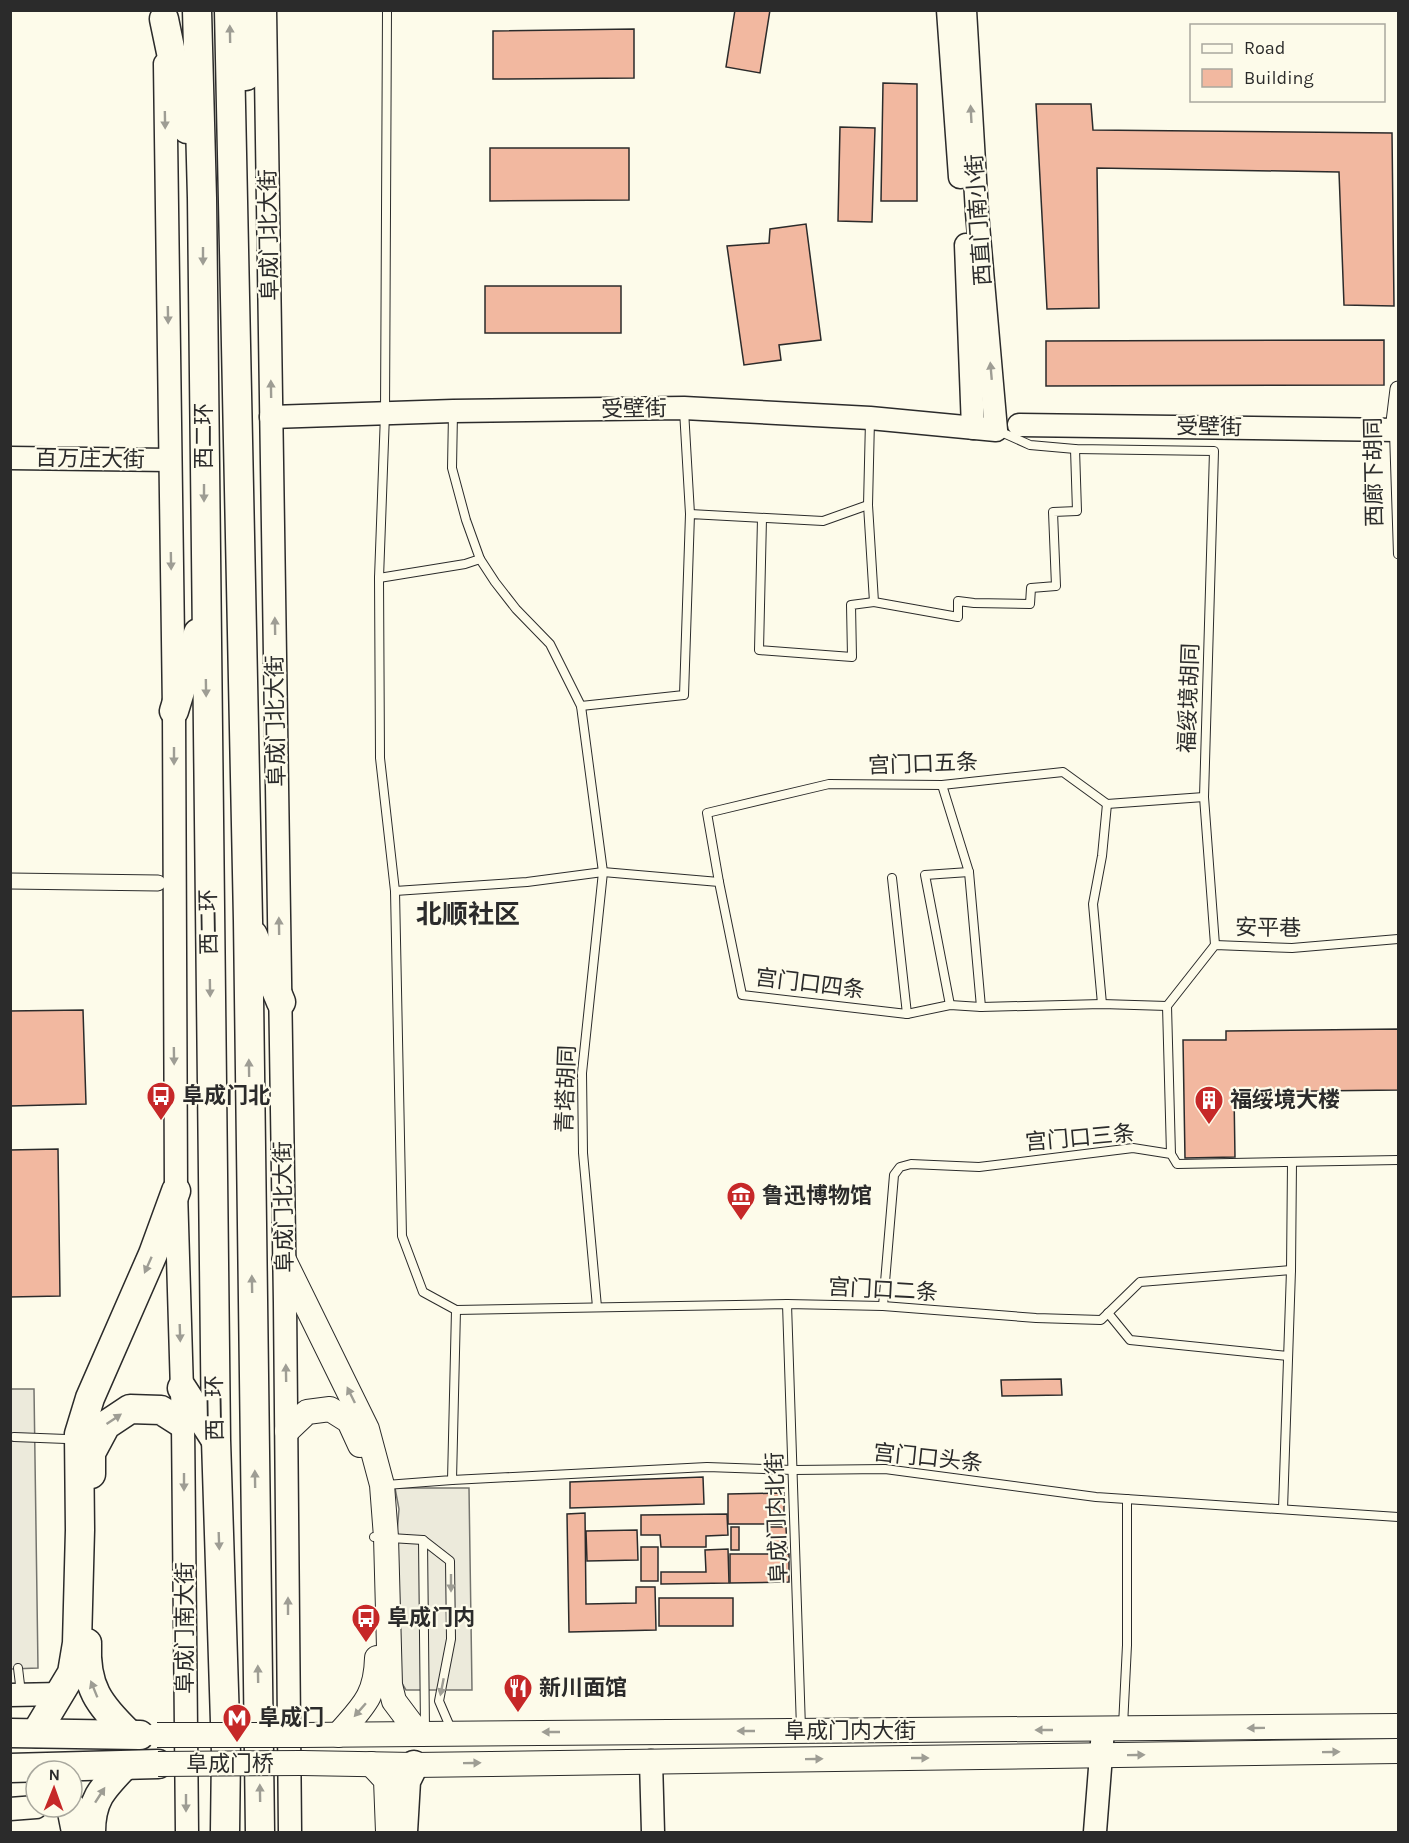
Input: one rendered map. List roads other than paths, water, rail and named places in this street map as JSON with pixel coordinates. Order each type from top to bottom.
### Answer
[{"type":"highway","name":"西二环","points":[[198,10],[216,1440],[226,1753],[225,1833]]},
{"type":"highway","name":"西二环","points":[[229,10],[248,920],[261,1833]]},
{"type":"highway","points":[[233,197],[253,10]]},
{"type":"highway","points":[[164,15],[202,198]]},
{"type":"highway","points":[[174,711],[205,608]]},
{"type":"highway","points":[[248,920],[281,1002]]},
{"type":"highway","points":[[23,1733],[61,1694],[72,1673],[77,1643],[80,1530],[79,1434],[90,1398],[153,1254],[176,1191]]},
{"type":"highway","points":[[182,1388],[216,1440]]},
{"type":"highway","points":[[129,1734],[106,1711],[94,1692],[89,1675],[86,1652],[91,1453],[106,1425],[130,1409],[160,1410],[183,1424]]},
{"type":"highway","points":[[23,1733],[158,1735]]},
{"type":"highway","points":[[91,1833],[93,1804],[125,1764]]},
{"type":"highway","points":[[84,1766],[158,1764]]},
{"type":"highway","points":[[404,1833],[406,1781],[414,1765]]},
{"type":"main road","points":[[284,1260],[368,1429],[382,1485],[375,1686],[368,1701],[338,1735]]},
{"type":"main road","points":[[287,1431],[307,1412],[330,1409],[349,1421],[361,1450],[373,1492],[380,1537],[390,1685],[394,1701],[422,1733]]},
{"type":"main road","name":"阜成门内大街","points":[[302,1735],[1398,1726]]},
{"type":"main road","name":"阜成门桥","points":[[158,1735],[302,1735]]},
{"type":"main road","name":"阜成门内大街","points":[[302,1763],[414,1765],[1398,1751]]},
{"type":"main road","name":"阜成门桥","points":[[158,1764],[302,1763]]},
{"type":"main road","points":[[371,1764],[386,1780],[388,1833]]},
{"type":"street","name":"阜成门北大街","points":[[265,10],[287,1431]]},
{"type":"street","name":"西直门南小街","points":[[948,10],[966,246],[973,428]]},
{"type":"street","name":"西直门南小街","points":[[965,10],[977,213],[996,430]]},
{"type":"street","points":[[164,15],[174,711],[176,1191],[183,1424]]},
{"type":"street","name":"西廊下胡同","points":[[1396,426],[1398,389]]},
{"type":"street","name":"受壁街","points":[[272,417],[453,411],[684,408],[870,418],[996,430]]},
{"type":"street","name":"受壁街","points":[[1019,425],[1396,426]]},
{"type":"street","name":"百万庄大街","points":[[10,458],[170,460]]},
{"type":"street","points":[[10,881],[158,883]]},
{"type":"street","name":"阜成门南大街","points":[[183,1424],[187,1833]]},
{"type":"street","points":[[287,1431],[290,1833]]},
{"type":"street","points":[[16,1695],[61,1694]]},
{"type":"street","points":[[1095,1833],[1102,1756],[1113,1730]]},
{"type":"street","points":[[651,1761],[652,1833]]},
{"type":"lane","points":[[387,10],[384,414],[379,578],[380,758],[395,891],[402,1236],[423,1292],[456,1310],[452,1480]]},
{"type":"lane","points":[[581,706],[684,695],[690,514],[684,408]]},
{"type":"lane","name":"青塔胡同","points":[[453,411],[452,468],[466,520],[480,559],[516,609],[550,644],[581,706],[603,872],[582,1072],[583,1154],[597,1307]]},
{"type":"lane","points":[[870,418],[868,505],[874,602]]},
{"type":"lane","name":"西廊下胡同","points":[[1396,426],[1398,554]]},
{"type":"lane","points":[[762,518],[759,650],[852,657],[851,605],[874,602],[958,617],[958,600],[974,603],[1030,604],[1031,588],[1056,586],[1053,512],[1077,511],[1075,449],[1030,445],[996,430]]},
{"type":"lane","name":"福绥境胡同","points":[[1075,449],[1214,452],[1204,796],[1215,945]]},
{"type":"lane","points":[[690,514],[823,521],[868,505]]},
{"type":"lane","points":[[379,578],[465,564],[480,559]]},
{"type":"lane","name":"宫门口五条","points":[[719,882],[707,813],[829,784],[942,785],[1063,772],[1107,804]]},
{"type":"lane","points":[[942,785],[969,872],[981,1007]]},
{"type":"lane","points":[[1102,1004],[1093,904],[1102,856],[1107,804],[1204,796]]},
{"type":"lane","points":[[395,891],[527,882],[603,872],[719,882]]},
{"type":"lane","points":[[950,1005],[926,875],[969,872]]},
{"type":"lane","points":[[892,878],[907,1014]]},
{"type":"lane","name":"宫门口四条","points":[[719,882],[742,995],[907,1014],[950,1005],[981,1007],[1102,1004],[1167,1006]]},
{"type":"lane","name":"安平巷","points":[[1167,1006],[1215,945],[1292,948],[1398,939]]},
{"type":"lane","points":[[1167,1006],[1171,1154]]},
{"type":"lane","name":"宫门口三条","points":[[884,1306],[894,1174],[900,1167],[911,1164],[979,1167],[1132,1148],[1171,1154],[1177,1164],[1398,1160]]},
{"type":"lane","points":[[1283,1509],[1292,1270],[1292,1162]]},
{"type":"lane","points":[[1288,1356],[1130,1340],[1108,1313],[1140,1282],[1292,1270]]},
{"type":"lane","name":"宫门口二条","points":[[456,1310],[787,1304],[884,1306],[1036,1318],[1101,1320],[1108,1313]]},
{"type":"lane","name":"阜成门内北街","points":[[787,1304],[801,1731]]},
{"type":"lane","points":[[14,1437],[66,1439]]},
{"type":"lane","name":"宫门口头条","points":[[382,1485],[706,1467],[794,1470],[885,1469],[1127,1499],[1398,1517]]},
{"type":"lane","points":[[1113,1730],[1126,1645],[1127,1499]]},
{"type":"lane","points":[[380,1537],[423,1540],[450,1561],[451,1639],[439,1701],[453,1733]]},
{"type":"lane","points":[[422,1733],[423,1540]]},
{"type":"lane","points":[[16,1695],[18,1668]]},
{"type":"place","name":"阜成门北","points":[[161,1122]]},
{"type":"place","name":"福绥境大楼","points":[[1209,1126]]},
{"type":"place","name":"鲁迅博物馆","points":[[741,1222]]},
{"type":"place","name":"阜成门内","points":[[366,1644]]},
{"type":"place","name":"新川面馆","points":[[518,1714]]},
{"type":"place","name":"阜成门","points":[[237,1744]]},
{"type":"district","name":"北顺社区","points":[[468,914]]}]
